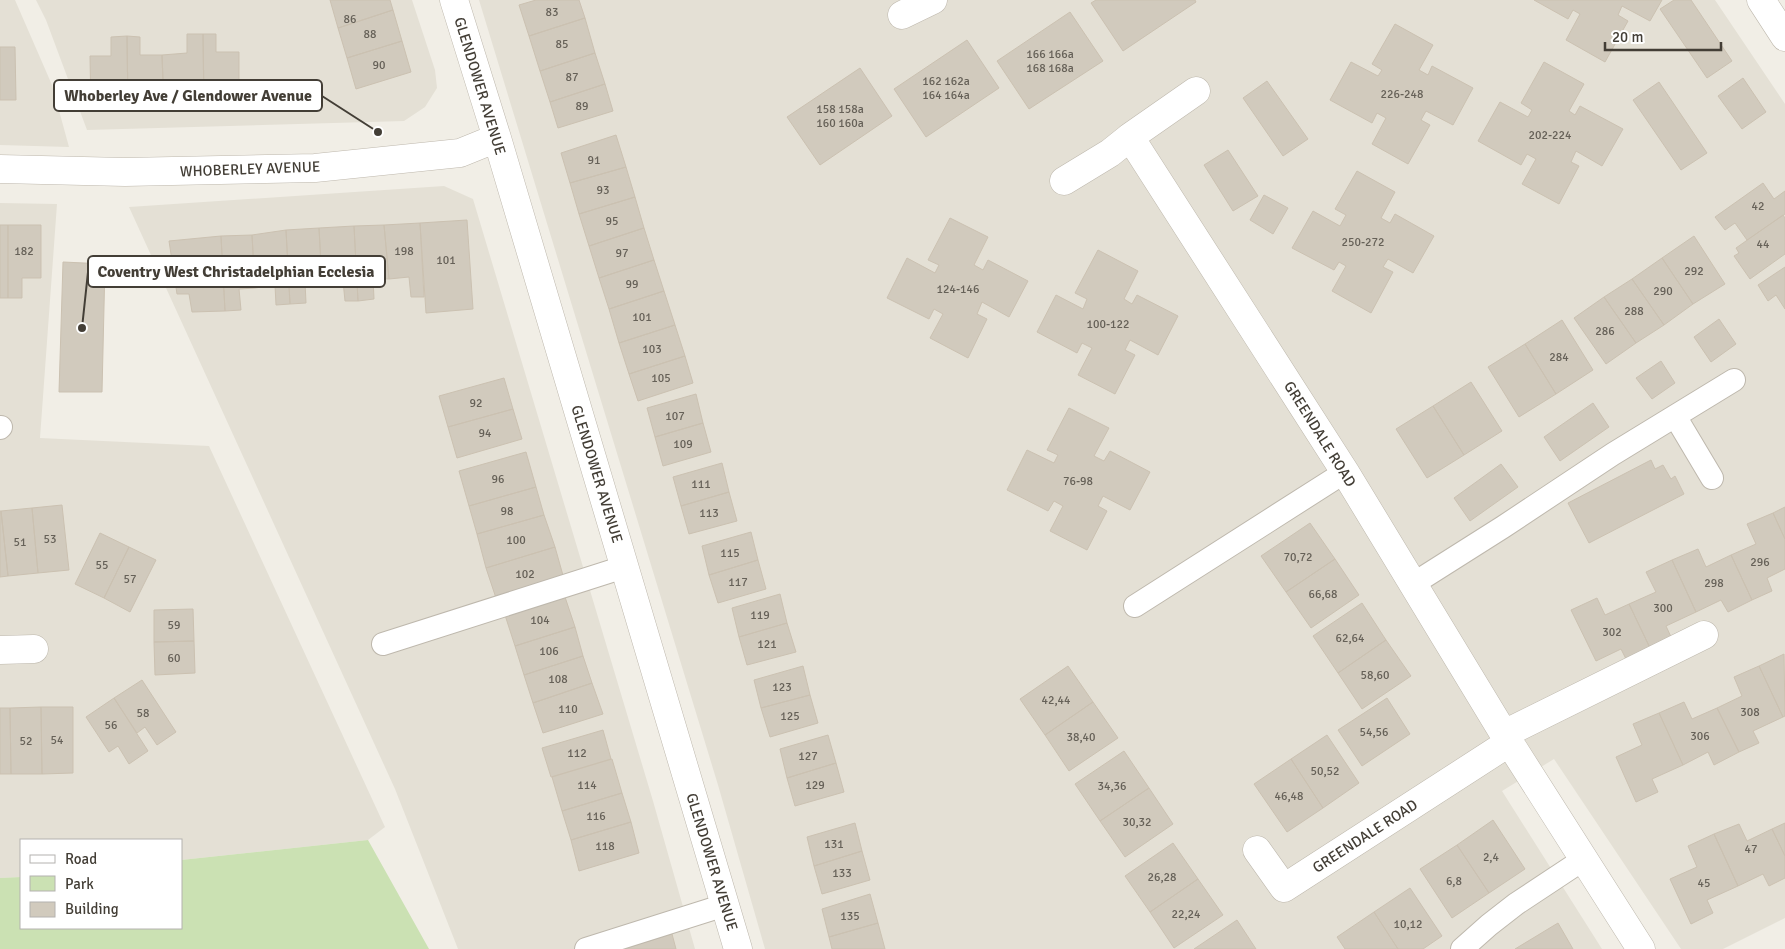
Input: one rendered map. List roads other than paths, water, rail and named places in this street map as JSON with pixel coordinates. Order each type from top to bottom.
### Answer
[{"type":"street","name":"GLENDOWER AVENUE","points":[[454,0],[497,138],[738,949]]},
{"type":"street","points":[[902,15],[933,0]]},
{"type":"street","points":[[1761,0],[1785,37]]},
{"type":"street","points":[[1064,181],[1110,153],[1196,91]]},
{"type":"street","name":"GREENDALE ROAD","points":[[1130,137],[1345,472],[1507,738],[1641,949]]},
{"type":"street","name":"WHOBERLEY AVENUE","points":[[0,170],[125,172],[314,168],[460,153],[497,138]]},
{"type":"street","name":"GREENDALE ROAD","points":[[1258,850],[1284,888],[1507,738],[1704,636]]},
{"type":"street","points":[[0,650],[34,648]]},
{"type":"lane","points":[[1413,584],[1613,454],[1734,380]]},
{"type":"lane","points":[[1675,416],[1712,478]]},
{"type":"lane","points":[[1135,606],[1345,472]]},
{"type":"lane","points":[[383,644],[624,566]]},
{"type":"lane","points":[[1462,949],[1516,904],[1584,859]]},
{"type":"lane","points":[[586,949],[725,905]]},
{"type":"place","name":"Whoberley Ave / Glendower Avenue","points":[[378,132]]},
{"type":"place","name":"Coventry West Christadelphian Ecclesia","points":[[82,328]]}]
